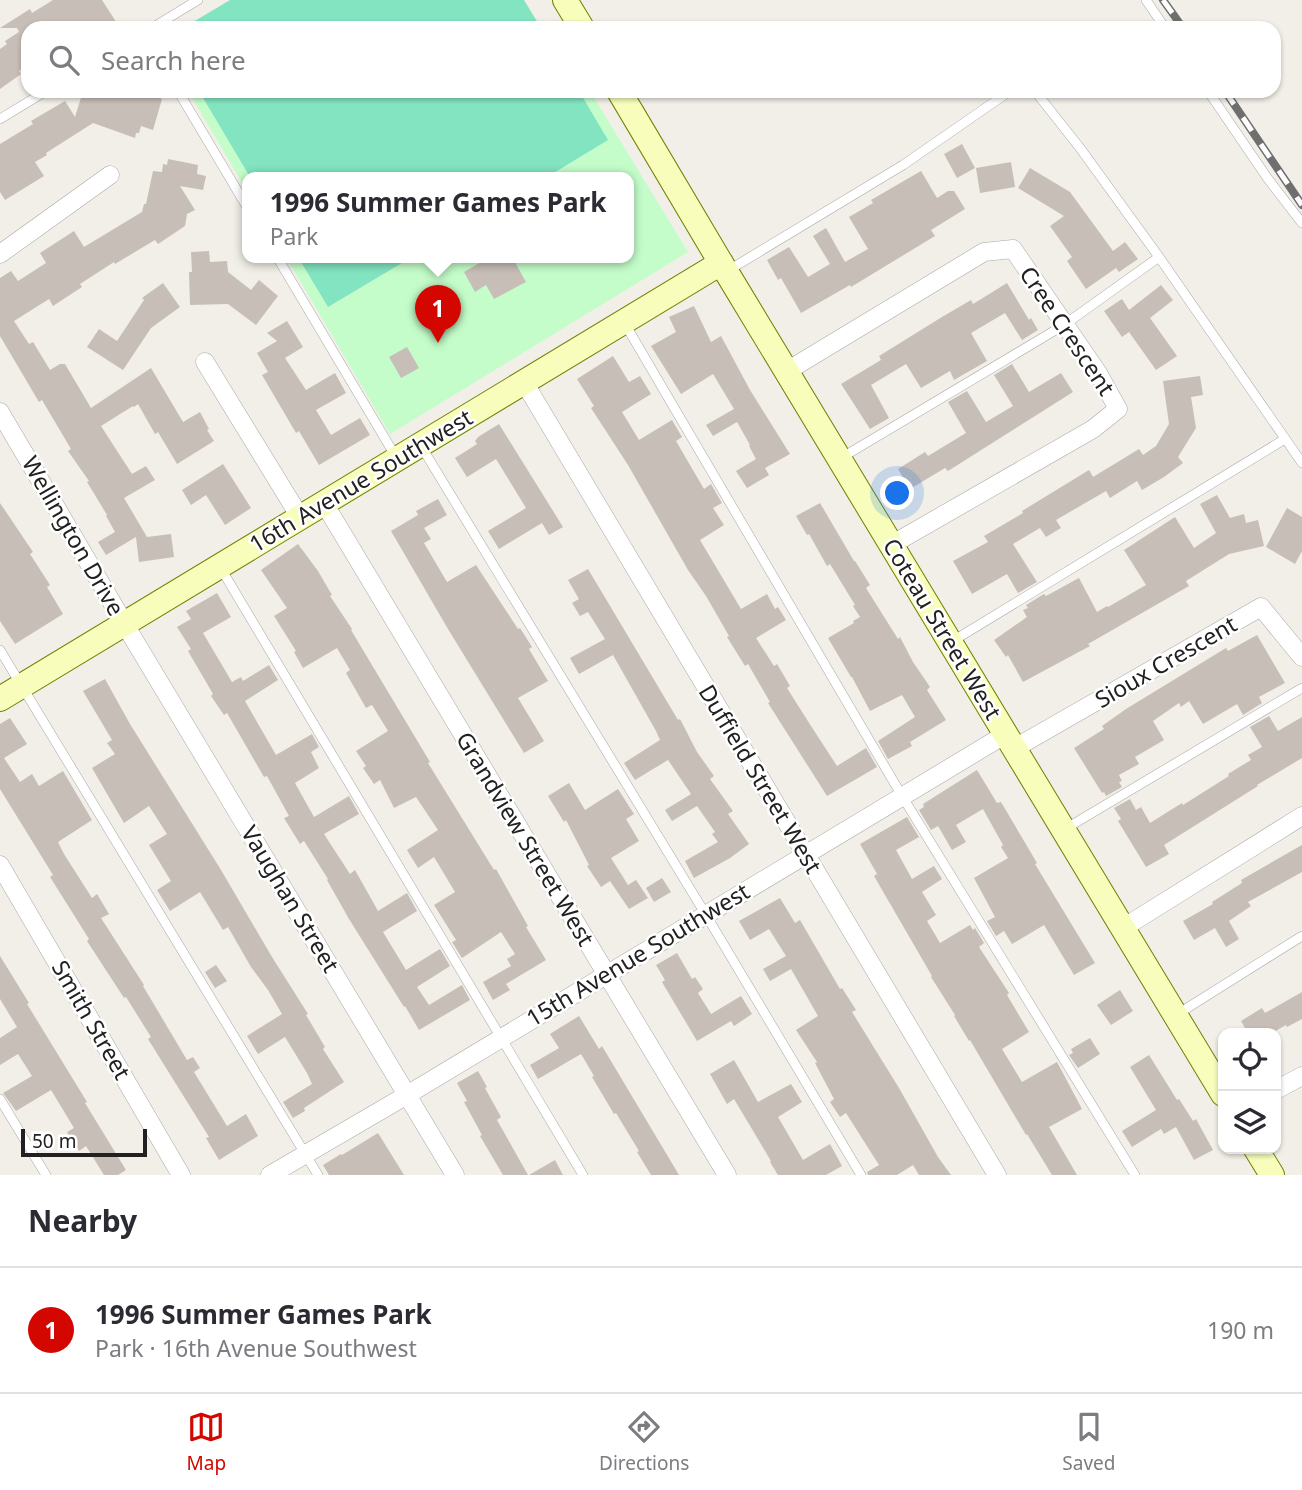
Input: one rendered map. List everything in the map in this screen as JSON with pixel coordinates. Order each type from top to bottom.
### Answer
[{"type":"street","points":[[565,0],[578,21]]},
{"type":"street","name":"Coteau Street West","points":[[623,98],[1221,1091]]},
{"type":"street","points":[[0,254],[110,175]]},
{"type":"street","name":"Cree Crescent","points":[[787,371],[984,252],[1013,249],[1098,373],[1118,409],[1093,429],[891,545]]},
{"type":"street","name":"16th Avenue Southwest","points":[[10,692],[624,322],[724,267]]},
{"type":"street","points":[[205,362],[300,517]]},
{"type":"street","name":"Duffield Street West","points":[[524,382],[997,1175]]},
{"type":"street","name":"Wellington Drive","points":[[0,412],[124,624]]},
{"type":"street","name":"Grandview Street West","points":[[324,503],[727,1175]]},
{"type":"street","name":"Sioux Crescent","points":[[1010,741],[1261,607],[1302,657]]},
{"type":"street","name":"Vaughan Street","points":[[124,624],[455,1175]]},
{"type":"street","name":"15th Avenue Southwest","points":[[270,1175],[902,796],[1010,741]]},
{"type":"street","points":[[1123,928],[1302,816]]},
{"type":"street","name":"Smith Street","points":[[0,865],[181,1175]]},
{"type":"street","points":[[1281,1087],[1302,1076]]},
{"type":"street","points":[[1259,1154],[1272,1175]]},
{"type":"lane","points":[[164,21],[198,0]]},
{"type":"lane","points":[[1146,0],[1160,21]]},
{"type":"lane","points":[[0,119],[34,98]]},
{"type":"lane","points":[[182,98],[242,199]]},
{"type":"lane","points":[[724,267],[903,165],[1000,98]]},
{"type":"lane","points":[[1041,98],[1159,257],[1302,463]]},
{"type":"lane","points":[[1213,98],[1268,179],[1302,223]]},
{"type":"lane","points":[[840,459],[1065,325],[1159,257]]},
{"type":"lane","points":[[281,263],[397,459]]},
{"type":"lane","points":[[624,322],[902,796],[1135,1175]]},
{"type":"lane","points":[[951,642],[1285,439]]},
{"type":"lane","points":[[420,445],[706,915],[860,1175]]},
{"type":"lane","points":[[219,566],[583,1175]]},
{"type":"lane","points":[[0,650],[10,692],[318,1175]]},
{"type":"lane","points":[[1064,830],[1302,688]]},
{"type":"lane","points":[[1176,1015],[1302,936]]},
{"type":"lane","points":[[0,1099],[46,1175]]},
{"type":"green space","points":[[230,0],[524,0],[537,21],[195,21]]},
{"type":"green space","points":[[192,98],[594,98],[688,252],[390,434],[290,263],[634,263],[634,172],[242,172],[242,183]]},
{"type":"green space","points":[[203,98],[583,98],[608,140],[555,172],[247,172]]},
{"type":"green space","points":[[302,263],[402,263],[328,307]]},
{"type":"building","points":[[53,0],[102,0],[116,21],[21,21],[21,74],[0,89],[0,49],[7,44],[5,41],[19,32],[17,28],[0,28],[30,9],[32,13]]},
{"type":"building","points":[[81,98],[162,99],[153,130],[141,126],[135,138],[93,123],[35,162],[44,176],[5,200],[0,192],[0,144],[65,101],[75,117]]},
{"type":"building","points":[[962,144],[975,168],[957,178],[944,154]]},
{"type":"building","points":[[168,159],[198,165],[197,174],[206,176],[203,190],[180,186],[195,210],[187,214],[185,226],[158,244],[155,240],[115,264],[114,262],[53,306],[49,299],[14,321],[29,344],[33,342],[50,370],[65,364],[91,408],[151,368],[183,422],[200,412],[209,429],[207,430],[214,441],[177,464],[138,404],[101,426],[132,474],[146,466],[155,480],[124,498],[147,537],[171,534],[174,557],[139,562],[136,537],[106,555],[98,542],[115,532],[107,515],[87,482],[89,481],[68,451],[71,449],[42,400],[39,402],[0,336],[0,278],[11,271],[18,281],[46,263],[40,253],[74,231],[84,247],[142,212],[153,171],[162,172],[163,164],[167,165]]},
{"type":"building","points":[[1011,162],[1015,187],[980,193],[976,168]]},
{"type":"building","points":[[1030,168],[1070,192],[1113,251],[1125,242],[1138,259],[1119,272],[1116,268],[1086,289],[1067,261],[1072,257],[1050,226],[1064,216],[1018,188]]},
{"type":"building","points":[[921,171],[937,198],[948,191],[954,191],[965,209],[931,230],[935,236],[851,287],[850,285],[801,313],[767,260],[789,247],[808,277],[830,264],[813,236],[826,228],[845,262],[868,249],[849,217],[873,203],[871,200]]},
{"type":"building","points":[[209,251],[210,262],[227,261],[228,272],[251,290],[259,280],[278,296],[256,325],[228,304],[190,305],[191,252]]},
{"type":"building","points":[[480,263],[515,263],[526,282],[494,299],[486,285],[475,292],[464,272]]},
{"type":"building","points":[[163,283],[180,307],[151,328],[123,370],[87,347],[99,329],[117,341],[144,300],[142,298]]},
{"type":"building","points":[[1007,283],[1038,330],[1022,340],[1005,313],[971,333],[987,361],[954,380],[950,371],[921,388],[906,364],[871,385],[889,418],[870,429],[841,384],[881,360],[879,356],[942,317],[971,300],[973,304]]},
{"type":"building","points":[[1161,285],[1173,300],[1150,318],[1177,356],[1156,370],[1129,332],[1122,337],[1104,311],[1122,299],[1129,310]]},
{"type":"building","points":[[694,306],[711,342],[721,336],[750,390],[790,454],[765,468],[769,475],[747,488],[736,471],[756,459],[737,422],[713,436],[706,425],[734,409],[713,374],[681,394],[651,346],[676,332],[669,317]]},
{"type":"building","points":[[287,321],[303,347],[285,358],[306,390],[335,373],[346,393],[316,410],[331,435],[360,418],[370,435],[319,465],[299,431],[296,433],[262,375],[268,372],[257,353],[277,341],[267,333]]},
{"type":"building","points":[[407,347],[419,368],[401,378],[389,357]]},
{"type":"building","points":[[613,356],[629,382],[640,376],[651,394],[622,412],[639,440],[672,420],[682,437],[676,441],[704,489],[711,484],[722,503],[713,508],[724,525],[700,540],[741,609],[767,594],[775,609],[778,607],[786,620],[756,638],[774,666],[777,664],[790,686],[787,688],[811,726],[837,766],[866,748],[877,767],[827,796],[768,703],[770,702],[748,664],[745,666],[727,637],[729,636],[706,596],[591,408],[594,406],[577,379]]},
{"type":"building","points":[[1012,364],[1029,392],[1061,373],[1073,392],[948,471],[945,468],[910,489],[898,469],[925,452],[928,456],[966,433],[948,402],[967,391],[986,422],[1013,406],[994,375]]},
{"type":"building","points":[[1200,376],[1203,395],[1191,397],[1196,428],[1178,457],[1183,463],[1142,490],[1137,481],[1110,498],[1106,491],[1056,520],[1061,528],[1046,537],[1040,528],[1013,544],[1037,582],[1018,593],[1007,574],[972,594],[953,561],[988,542],[984,536],[1089,470],[1093,477],[1139,449],[1143,455],[1156,446],[1169,424],[1163,381]]},
{"type":"building","points":[[499,424],[563,527],[549,535],[542,523],[499,549],[488,531],[526,508],[496,459],[467,477],[455,458],[477,444],[475,441],[478,437]]},
{"type":"building","points":[[223,464],[251,508],[225,525],[206,495],[191,505],[182,490]]},
{"type":"building","points":[[1217,495],[1230,518],[1244,514],[1246,523],[1258,520],[1264,546],[1229,554],[1186,581],[1189,586],[1088,644],[1090,646],[1023,682],[1008,655],[1006,657],[994,640],[1027,617],[1023,610],[1028,608],[1026,605],[1079,578],[1097,612],[1108,607],[1146,585],[1124,550],[1175,517],[1194,548],[1216,533],[1200,504]]},
{"type":"building","points":[[438,499],[447,515],[424,528],[431,539],[424,543],[447,582],[476,565],[532,647],[529,649],[548,681],[518,698],[544,741],[524,753],[391,531],[418,515],[416,511]]},
{"type":"building","points":[[0,503],[33,552],[30,554],[50,585],[47,587],[63,614],[15,644],[0,621]]},
{"type":"building","points":[[820,503],[870,585],[866,588],[898,639],[900,637],[946,720],[910,742],[912,746],[888,759],[878,741],[915,717],[902,695],[870,711],[828,638],[860,617],[830,564],[827,566],[796,516]]},
{"type":"building","points":[[1287,508],[1302,517],[1302,551],[1295,564],[1266,547]]},
{"type":"building","points":[[298,544],[318,571],[332,595],[330,596],[430,762],[428,763],[494,870],[496,869],[546,960],[506,984],[510,990],[493,1000],[483,982],[511,966],[507,959],[515,954],[501,932],[462,958],[452,942],[456,940],[434,905],[455,892],[434,857],[418,868],[407,850],[438,830],[416,797],[394,808],[380,780],[374,784],[356,751],[388,731],[372,705],[366,708],[346,673],[350,670],[337,648],[303,668],[294,652],[296,651],[274,616],[287,608],[261,570]]},
{"type":"building","points":[[588,569],[714,776],[710,779],[733,811],[728,814],[749,844],[694,878],[685,861],[718,842],[712,834],[715,832],[697,806],[672,821],[665,810],[691,794],[668,760],[635,780],[624,763],[660,740],[613,655],[579,674],[570,658],[605,639],[588,612],[580,616],[572,603],[579,599],[568,580]]},
{"type":"building","points":[[217,593],[231,617],[203,633],[232,682],[241,677],[243,681],[269,665],[278,680],[245,701],[276,755],[312,734],[319,747],[311,752],[319,768],[295,783],[314,817],[349,796],[359,814],[324,834],[350,874],[355,870],[378,911],[407,893],[417,911],[383,932],[406,970],[440,949],[450,966],[417,987],[429,1005],[462,985],[470,1000],[419,1030],[349,919],[304,841],[300,844],[284,818],[289,816],[267,776],[264,777],[227,713],[224,715],[211,696],[213,694],[188,651],[191,649],[177,627],[191,619],[186,611]]},
{"type":"building","points":[[1257,635],[1285,683],[1259,697],[1262,703],[1243,715],[1237,704],[1203,724],[1189,701],[1181,707],[1179,703],[1153,721],[1164,740],[1135,757],[1139,764],[1119,775],[1122,787],[1106,796],[1102,793],[1074,748],[1104,729],[1102,726],[1126,709],[1226,648],[1228,651]]},
{"type":"building","points":[[105,679],[308,1014],[306,1015],[325,1047],[323,1049],[344,1082],[293,1118],[283,1102],[312,1084],[307,1073],[285,1037],[258,1054],[247,1036],[282,1014],[228,927],[223,930],[200,892],[170,911],[157,890],[171,881],[149,845],[167,834],[149,806],[124,823],[92,768],[115,754],[107,743],[112,740],[83,691]]},
{"type":"building","points":[[1269,716],[1278,731],[1302,717],[1302,758],[1164,845],[1169,854],[1146,867],[1118,821],[1121,819],[1114,808],[1130,799],[1136,810],[1141,807],[1150,823],[1182,803],[1183,805],[1251,760],[1248,755],[1262,747],[1250,727]]},
{"type":"building","points":[[10,718],[27,744],[4,758],[20,782],[32,774],[39,786],[63,771],[92,820],[58,842],[64,854],[92,898],[97,894],[109,914],[101,918],[187,1060],[193,1057],[200,1068],[194,1072],[227,1126],[246,1114],[258,1136],[219,1160],[206,1138],[209,1137],[148,1039],[151,1037],[87,941],[89,939],[50,877],[53,875],[0,789],[0,724]]},
{"type":"building","points":[[977,770],[997,803],[1001,802],[1095,963],[1074,975],[1044,925],[1012,944],[1004,931],[996,936],[987,921],[995,917],[974,878],[1008,858],[983,809],[956,825],[966,842],[952,850],[938,826],[931,830],[919,810],[924,807],[923,804]]},
{"type":"building","points":[[569,783],[585,810],[618,789],[634,814],[626,819],[639,841],[611,858],[628,885],[636,880],[648,898],[629,909],[610,881],[601,887],[587,866],[589,865],[566,820],[564,822],[548,796]]},
{"type":"building","points":[[907,817],[919,837],[896,850],[912,879],[934,866],[942,879],[922,892],[936,915],[927,921],[940,943],[970,925],[973,930],[975,928],[984,943],[979,947],[1009,993],[1007,995],[1029,1032],[1002,1049],[1022,1082],[1057,1062],[1082,1109],[1049,1127],[1077,1175],[1052,1175],[954,1016],[874,876],[877,874],[860,844]]},
{"type":"building","points":[[1302,845],[1302,872],[1248,902],[1251,906],[1229,921],[1239,939],[1226,947],[1215,928],[1194,940],[1183,921],[1213,904],[1212,902],[1242,883],[1241,880]]},
{"type":"building","points":[[662,878],[671,892],[654,902],[646,888]]},
{"type":"building","points":[[780,898],[795,923],[800,920],[840,989],[842,988],[856,1010],[852,1012],[951,1175],[919,1175],[913,1165],[897,1175],[868,1175],[867,1172],[879,1165],[846,1113],[840,1117],[830,1102],[834,1099],[815,1063],[817,1062],[796,1030],[818,1016],[791,969],[770,981],[763,969],[786,956],[769,929],[750,940],[739,921]]},
{"type":"building","points":[[677,953],[692,979],[695,977],[703,989],[698,993],[711,1014],[741,996],[752,1014],[734,1026],[731,1021],[697,1041],[662,982],[665,980],[656,965]]},
{"type":"building","points":[[0,956],[126,1170],[118,1175],[104,1175],[86,1146],[79,1151],[67,1132],[74,1128],[51,1090],[16,1111],[3,1093],[32,1076],[18,1054],[0,1065],[0,1038],[17,1027],[0,999]]},
{"type":"building","points":[[216,965],[227,981],[215,988],[205,972]]},
{"type":"building","points":[[1120,990],[1133,1011],[1111,1025],[1097,1005]]},
{"type":"building","points":[[1302,992],[1302,1019],[1287,1027],[1245,1028],[1241,1021],[1262,1008],[1265,1013]]},
{"type":"building","points":[[579,1016],[599,1049],[602,1046],[679,1175],[651,1175],[581,1054],[538,1079],[530,1065],[559,1048],[550,1034]]},
{"type":"building","points":[[1090,1038],[1100,1054],[1078,1068],[1069,1055],[1073,1053],[1071,1049]]},
{"type":"building","points":[[1149,1055],[1177,1100],[1179,1099],[1193,1121],[1196,1119],[1213,1150],[1194,1160],[1176,1127],[1164,1134],[1161,1129],[1132,1147],[1122,1131],[1156,1110],[1130,1067]]},
{"type":"building","points":[[734,1060],[758,1102],[791,1084],[802,1102],[778,1117],[803,1160],[830,1144],[842,1166],[826,1175],[778,1175],[734,1099],[727,1104],[710,1074]]},
{"type":"building","points":[[478,1071],[501,1117],[497,1120],[528,1175],[503,1175],[480,1136],[482,1135],[457,1083]]},
{"type":"building","points":[[378,1133],[404,1175],[329,1175],[323,1165]]},
{"type":"building","points":[[555,1160],[563,1175],[529,1175]]},
{"type":"railway","points":[[1163,0],[1178,21]]},
{"type":"railway","points":[[1230,98],[1302,205]]},
{"type":"place","name":"1996 Summer Games Park","points":[[438,343]]}]
